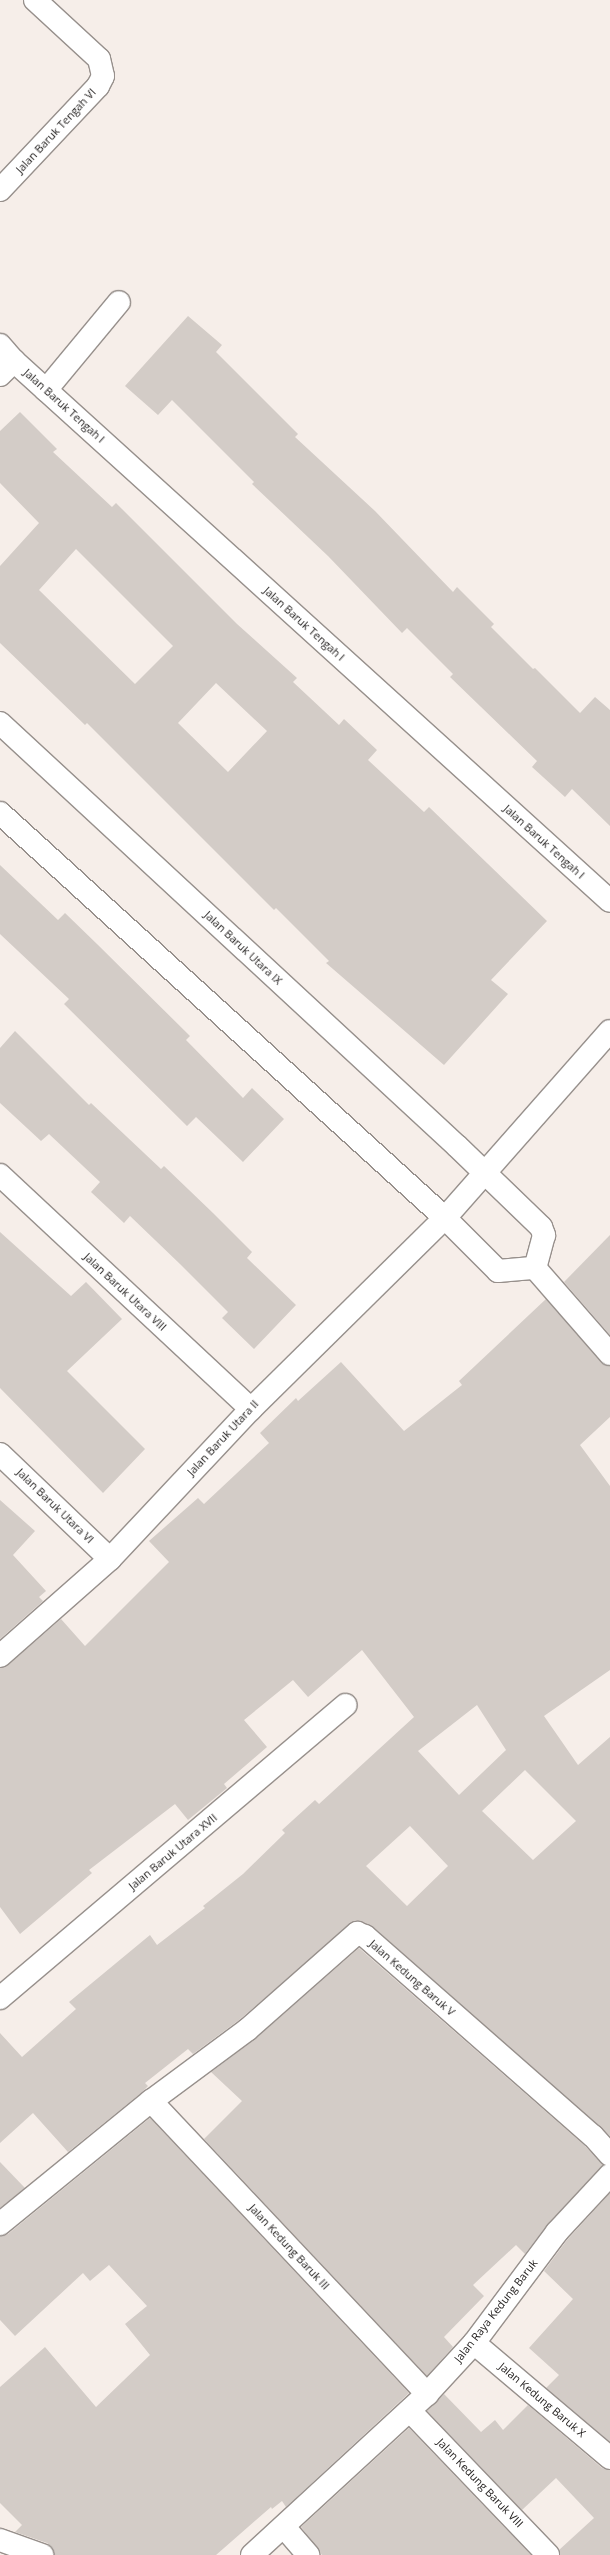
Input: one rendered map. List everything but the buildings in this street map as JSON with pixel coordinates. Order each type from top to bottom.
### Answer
[{"type":"street","name":"Jalan Baruk Tengah VI","points":[[0,190],[98,86],[103,76],[99,59],[35,0]]},
{"type":"street","points":[[46,390],[119,302]]},
{"type":"street","name":"Jalan Baruk Tengah I","points":[[5,360],[46,390],[610,901]]},
{"type":"street","name":"Jalan Baruk Utara IX","points":[[0,723],[486,1173],[544,1231],[535,1268]]},
{"type":"street","points":[[0,813],[445,1218],[498,1271],[535,1268],[610,1354]]},
{"type":"street","points":[[486,1173],[610,1031]]},
{"type":"street","name":"Jalan Baruk Utara II","points":[[0,1656],[110,1559],[251,1409],[445,1218],[486,1173]]},
{"type":"street","name":"Jalan Baruk Utara VIII","points":[[0,1175],[251,1409]]},
{"type":"street","name":"Jalan Baruk Utara VI","points":[[0,1454],[110,1559]]},
{"type":"street","name":"Jalan Baruk Utara XVII","points":[[0,1998],[346,1706]]},
{"type":"street","name":"Jalan Kedung Baruk V","points":[[151,2101],[247,2030],[357,1933],[364,1936],[594,2136],[610,2155]]},
{"type":"street","points":[[0,2224],[151,2101]]},
{"type":"street","name":"Jalan Kedung Baruk III","points":[[151,2101],[427,2394]]},
{"type":"street","name":"Jalan Raya Kedung Baruk","points":[[252,2555],[411,2412],[474,2342],[557,2232],[610,2175]]},
{"type":"street","name":"Jalan Kedung Baruk X","points":[[474,2342],[610,2458]]},
{"type":"street","name":"Jalan Kedung Baruk VIII","points":[[411,2412],[548,2555]]},
{"type":"street","points":[[284,2527],[308,2555]]},
{"type":"street","points":[[0,2540],[42,2555]]}]
